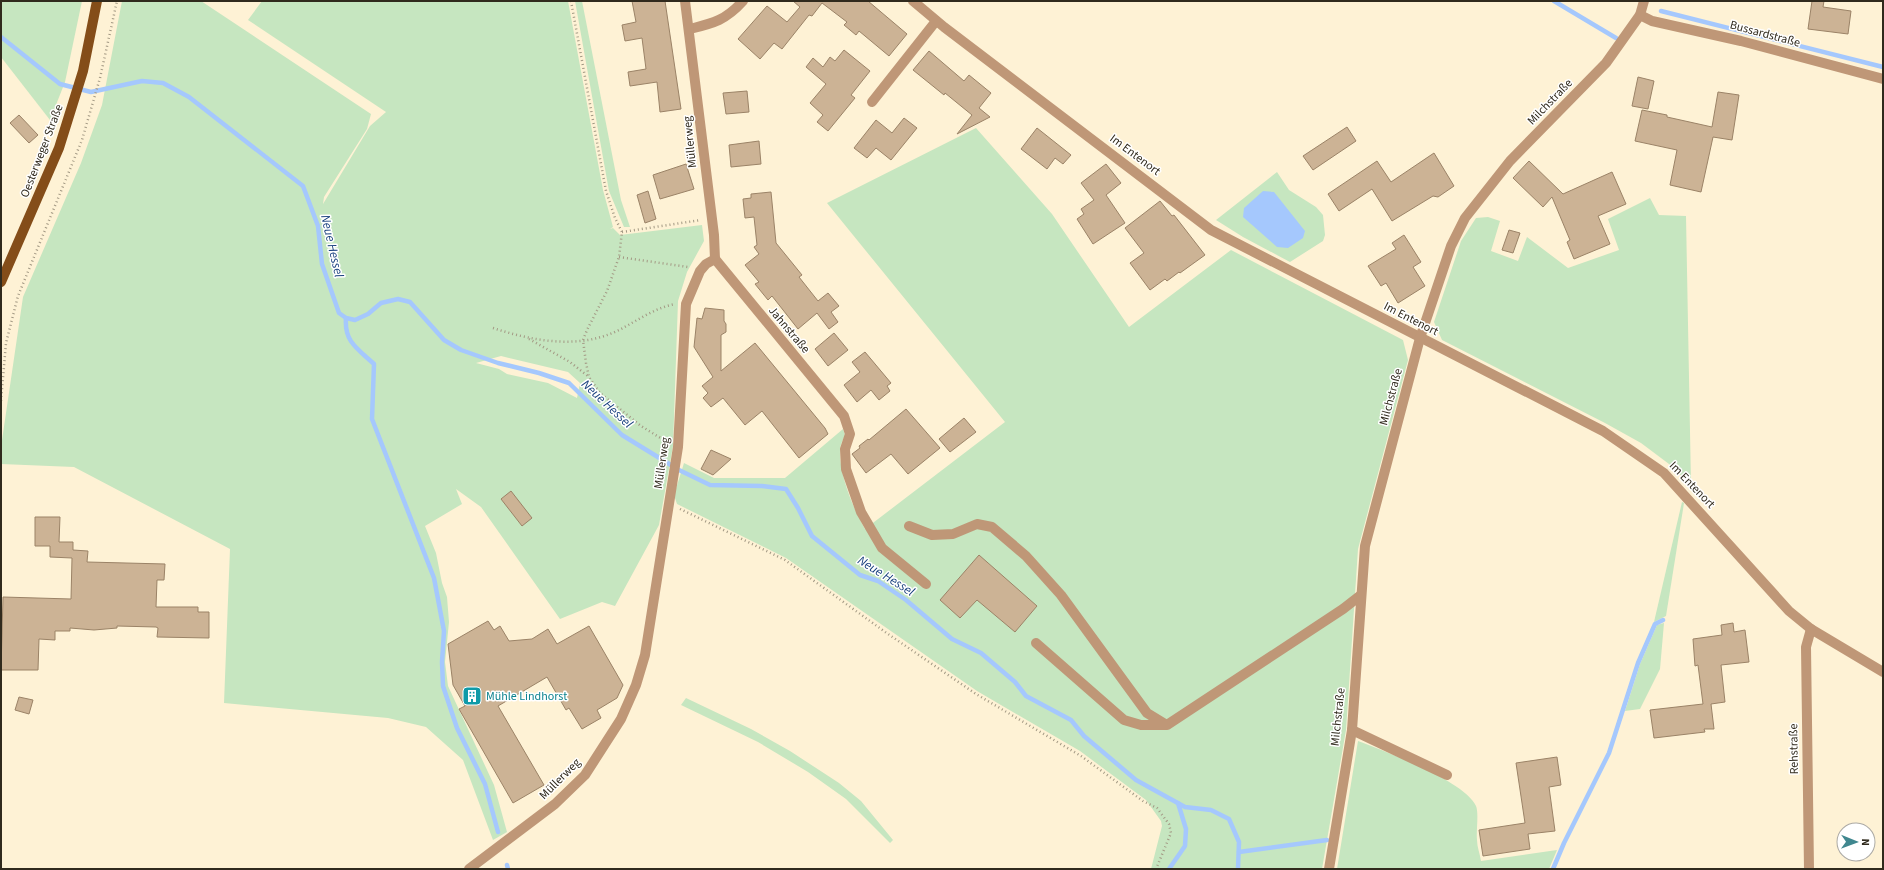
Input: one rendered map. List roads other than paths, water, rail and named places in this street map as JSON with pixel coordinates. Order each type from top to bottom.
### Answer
[{"type":"main road","name":"Oesterweger Straße","points":[[1,282],[59,148],[74,104],[83,71],[97,1]]},
{"type":"street","name":"Müllerweg","points":[[469,869],[555,804],[585,775],[621,719],[636,685],[645,654],[668,505],[678,452],[686,304],[700,271],[706,264],[715,259],[690,29],[685,1]]},
{"type":"street","points":[[690,29],[713,23],[731,14],[743,1]]},
{"type":"street","name":"Im Entenort","points":[[913,1],[936,21],[1211,230],[1603,431],[1664,473],[1789,611],[1811,629],[1883,672]]},
{"type":"street","name":"Milchstraße","points":[[1329,869],[1352,730],[1365,546],[1420,338],[1451,246],[1465,218],[1510,161],[1606,63],[1640,15],[1644,1]]},
{"type":"street","name":"Bussardstraße","points":[[1640,15],[1652,21],[1741,41],[1883,79]]},
{"type":"street","points":[[872,102],[936,21]]},
{"type":"street","name":"Jahnstraße","points":[[715,259],[844,416],[850,434],[844,449],[846,469],[861,512],[882,548],[926,584]]},
{"type":"street","points":[[909,526],[932,535],[953,534],[977,524],[992,527],[1026,556],[1061,595],[1147,713],[1167,724]]},
{"type":"street","points":[[1036,643],[1124,720],[1141,724],[1167,724],[1343,610],[1361,594]]},
{"type":"street","name":"Rehstraße","points":[[1809,869],[1806,647],[1811,629]]},
{"type":"street","points":[[1352,730],[1447,775]]},
{"type":"water","points":[[1263,191],[1274,192],[1305,231],[1303,238],[1288,248],[1277,247],[1243,217],[1244,208]]},
{"type":"waterway","points":[[1554,1],[1616,38]]},
{"type":"waterway","points":[[1661,11],[1883,67]]},
{"type":"waterway","name":"Neue Hessel","points":[[1,37],[60,84],[91,92],[142,81],[163,83],[189,97],[303,186],[318,226],[322,264],[339,313],[346,318],[355,320],[368,314],[381,303],[398,299],[410,302],[444,340],[461,350],[498,363],[539,373],[569,383],[622,435],[679,470],[710,485],[762,486],[786,489],[798,508],[812,536],[860,575],[878,581],[906,600],[952,639],[981,653],[1015,682],[1026,696],[1071,720],[1084,736],[1136,780],[1185,807],[1211,810],[1229,819],[1239,842],[1238,869]]},
{"type":"waterway","points":[[346,318],[347,333],[353,344],[374,364],[372,419],[434,578],[444,631],[442,662],[443,686],[457,728],[485,784],[498,832]]},
{"type":"waterway","points":[[1553,869],[1564,843],[1609,753],[1638,663],[1655,624],[1663,620]]},
{"type":"waterway","name":"Neue Hessel","points":[[1169,869],[1185,846],[1186,829],[1178,803]]},
{"type":"waterway","points":[[1239,852],[1327,840]]},
{"type":"waterway","points":[[507,865],[508,869]]},
{"type":"place","name":"Mühle Lindhorst","points":[[472,696]]}]
